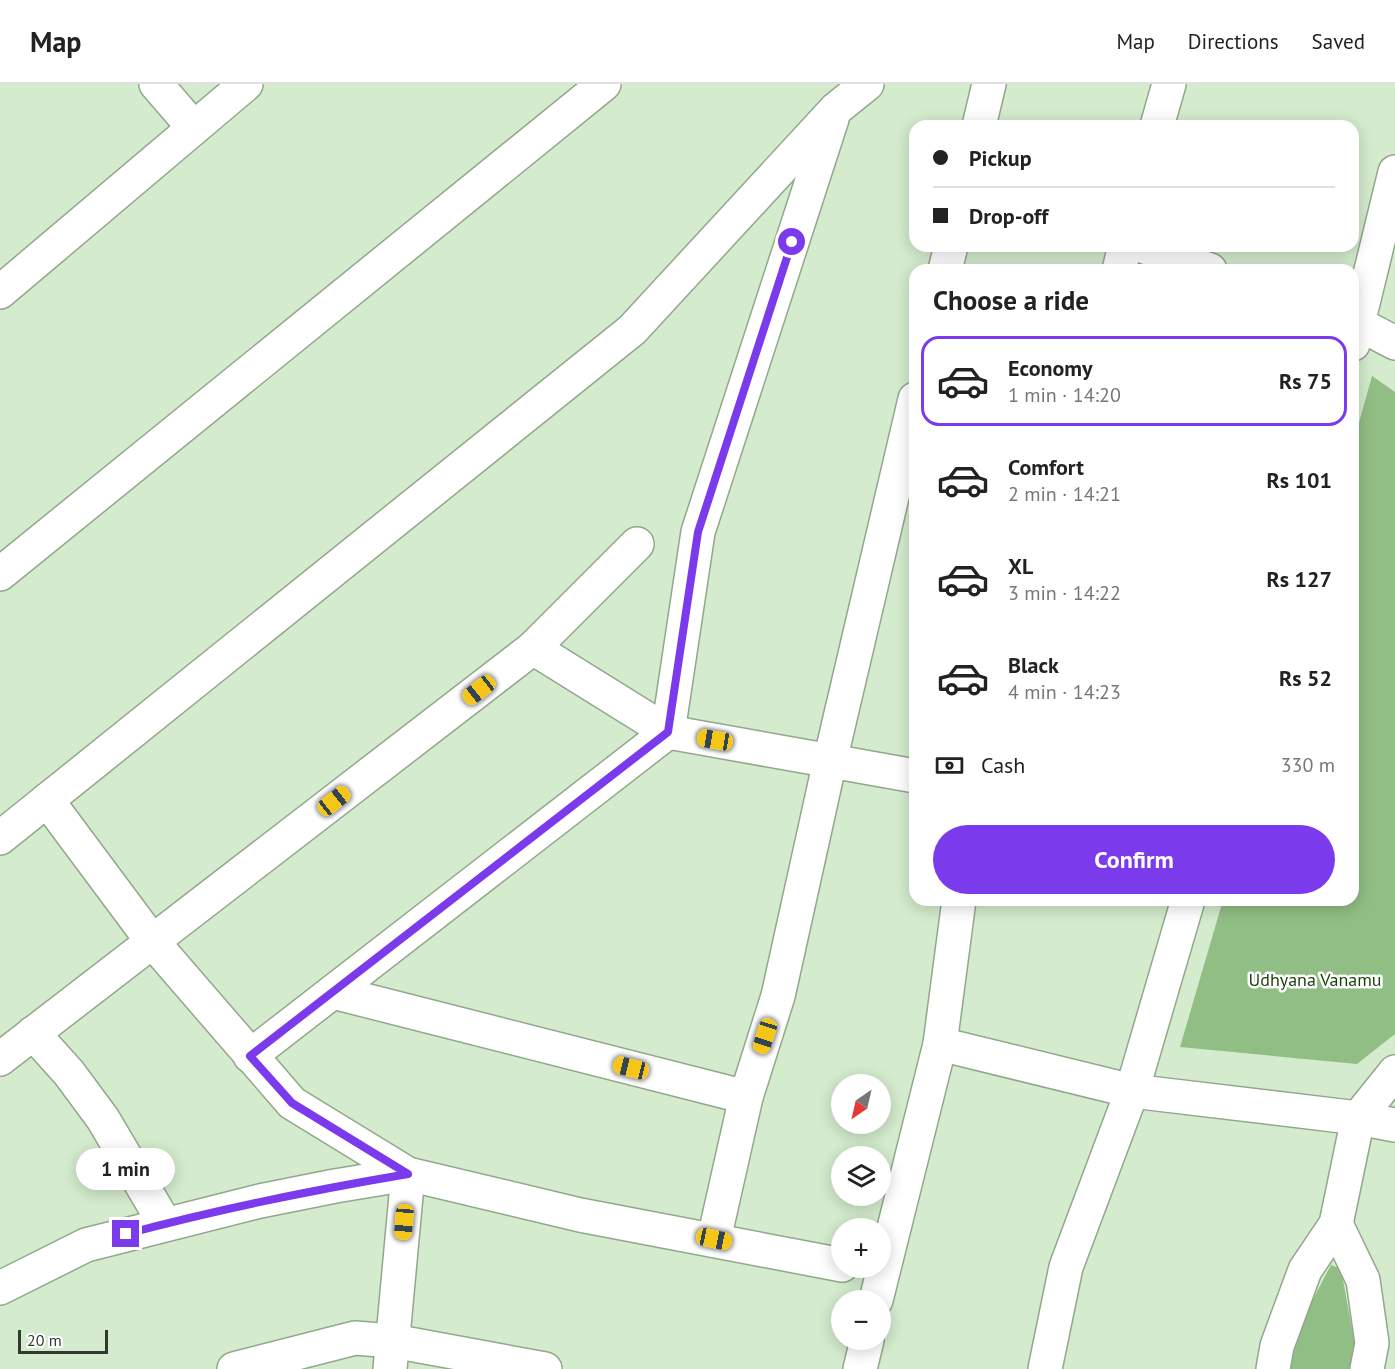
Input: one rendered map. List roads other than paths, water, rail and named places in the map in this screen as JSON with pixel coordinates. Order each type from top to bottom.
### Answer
[{"type":"street","points":[[156,84],[194,128]]},
{"type":"street","points":[[4,280],[246,84]]},
{"type":"street","points":[[0,574],[604,84]]},
{"type":"street","points":[[0,838],[632,330],[836,109],[867,84]]},
{"type":"street","points":[[980,120],[988,84]]},
{"type":"street","points":[[1159,120],[1169,84]]},
{"type":"street","points":[[250,1056],[668,732],[698,532],[836,109]]},
{"type":"street","points":[[1359,313],[1395,172]]},
{"type":"street","points":[[1159,252],[1193,264]]},
{"type":"street","points":[[1359,330],[1395,343]]},
{"type":"street","points":[[714,1239],[746,1097],[778,996],[830,761],[909,425]]},
{"type":"street","points":[[0,1059],[533,648],[637,544]]},
{"type":"street","points":[[533,648],[668,732],[909,775]]},
{"type":"street","points":[[47,800],[152,941],[292,1103],[408,1174],[580,1215],[831,1263]]},
{"type":"street","points":[[870,1280],[940,1044],[958,906]]},
{"type":"street","points":[[1045,1369],[1066,1267],[1132,1091],[1186,906]]},
{"type":"street","points":[[333,992],[746,1097]]},
{"type":"street","points":[[33,1033],[69,1073],[102,1119],[165,1224]]},
{"type":"street","points":[[940,1044],[1132,1091],[1358,1118],[1395,1125]]},
{"type":"street","points":[[1273,1369],[1277,1346],[1305,1270],[1336,1224],[1358,1118],[1395,1072]]},
{"type":"street","points":[[0,1288],[86,1245],[165,1224],[334,1186],[408,1174]]},
{"type":"street","points":[[392,1355],[408,1174]]},
{"type":"street","points":[[1336,1224],[1363,1280],[1372,1343],[1367,1369]]},
{"type":"street","points":[[234,1369],[355,1338],[392,1355],[545,1369]]},
{"type":"street","points":[[860,1369],[865,1350]]},
{"type":"park label","name":"Udhyana Vanamu","points":[[1315,980]]}]
